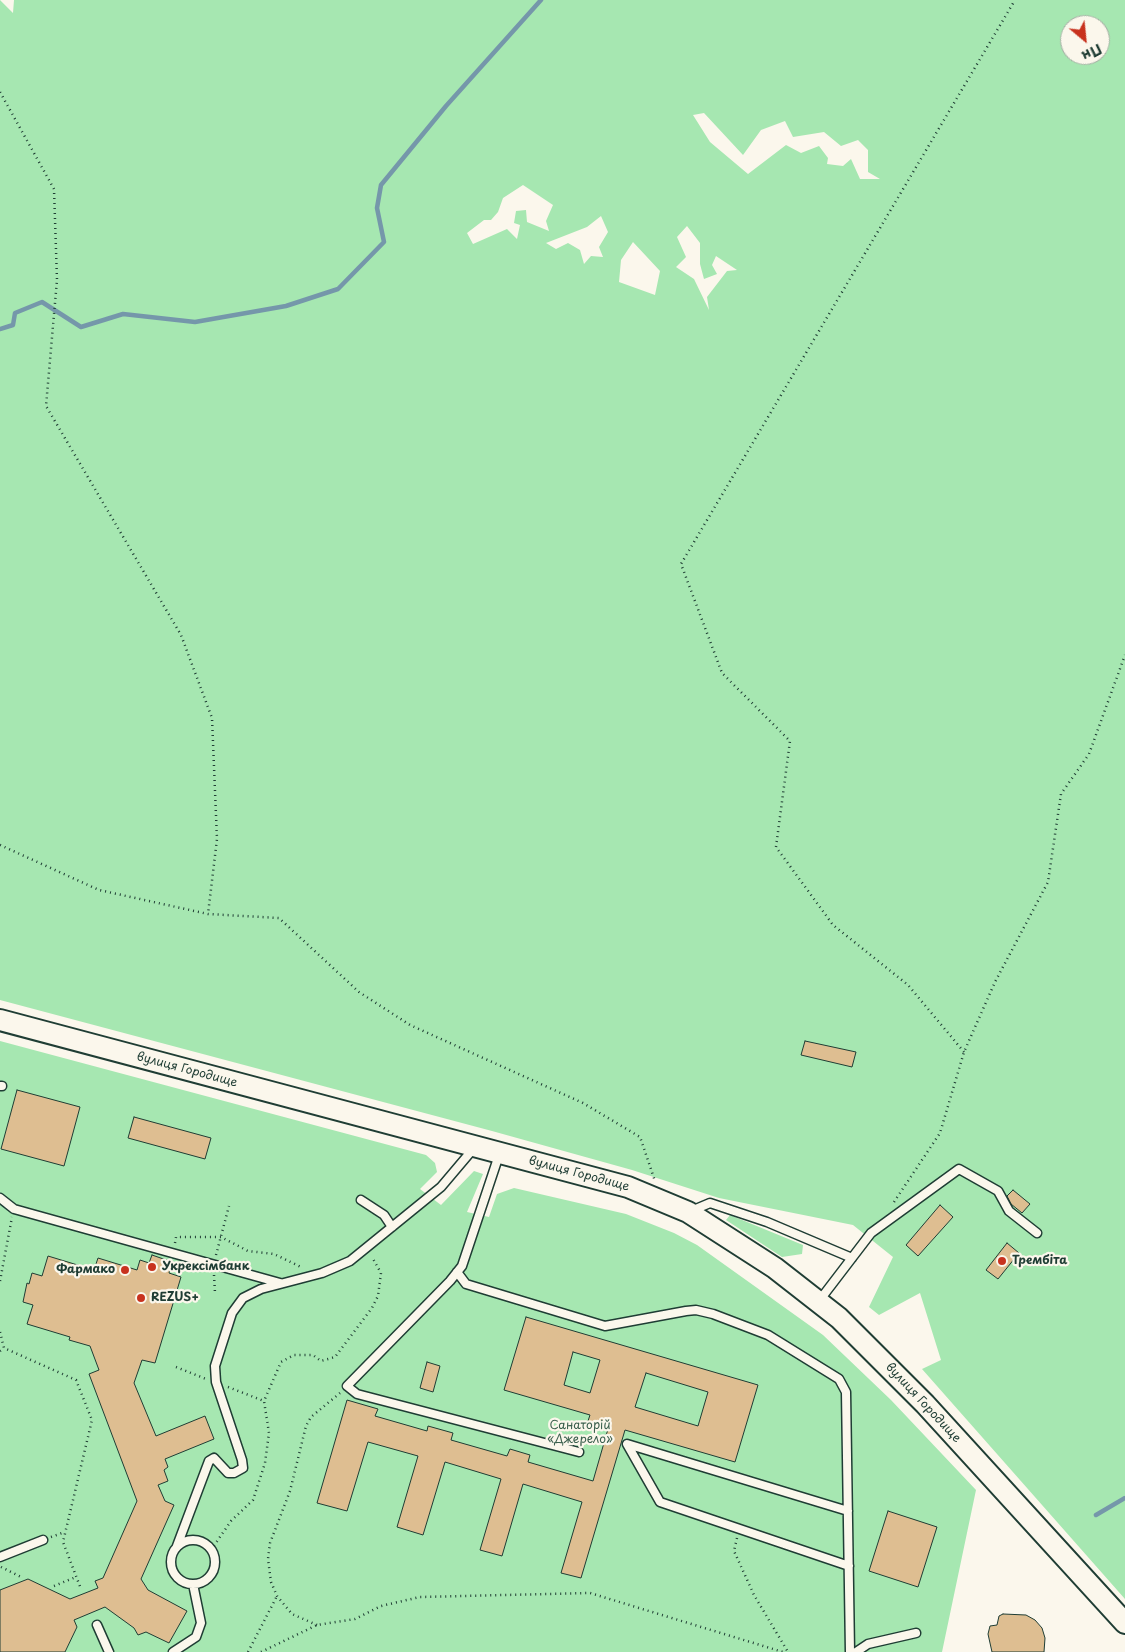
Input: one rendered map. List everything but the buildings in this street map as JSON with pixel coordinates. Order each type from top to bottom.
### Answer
[{"type":"street","name":"вулиця Городище","points":[[0,1020],[628,1187],[688,1212],[775,1268],[819,1302],[872,1350],[925,1404],[1125,1623]]},
{"type":"lane","points":[[177,1546],[186,1541],[196,1540],[203,1542],[211,1550],[215,1558],[213,1572],[203,1582],[193,1584],[183,1582],[173,1572],[171,1559],[209,1461],[214,1458],[228,1473],[234,1473],[243,1468],[216,1382],[215,1366],[232,1313],[243,1298],[261,1289],[315,1275],[350,1261],[441,1187],[475,1146]]},
{"type":"lane","points":[[499,1153],[462,1266],[347,1386],[357,1394],[580,1452]]},
{"type":"lane","points":[[819,1302],[871,1233],[959,1169],[998,1191],[1009,1211],[1037,1233]]},
{"type":"lane","points":[[0,1198],[14,1209],[282,1284]]},
{"type":"lane","points":[[361,1200],[384,1215],[392,1227]]},
{"type":"lane","points":[[688,1212],[710,1203],[767,1222],[852,1258]]},
{"type":"lane","points":[[457,1272],[466,1284],[606,1326],[696,1310],[713,1314],[768,1335],[832,1374],[844,1384],[846,1392],[850,1652]]},
{"type":"lane","points":[[848,1510],[627,1444],[660,1502],[849,1566]]},
{"type":"lane","points":[[0,1557],[43,1540]]},
{"type":"lane","points":[[173,1652],[196,1637],[201,1623],[193,1584]]},
{"type":"lane","points":[[97,1625],[109,1652]]},
{"type":"lane","points":[[856,1652],[874,1642],[916,1633]]},
{"type":"path","points":[[964,1052],[908,984],[833,925],[776,847],[790,741],[722,674],[681,564],[1015,0]]},
{"type":"path","points":[[0,92],[54,190],[57,280],[46,406],[181,635],[212,718],[217,839],[208,914]]},
{"type":"path","points":[[890,1208],[940,1133],[964,1052],[994,982],[1048,882],[1062,794],[1089,754],[1125,655]]},
{"type":"path","points":[[0,845],[99,890],[208,914],[279,918],[359,992],[410,1025],[583,1103],[640,1136],[662,1201]]},
{"type":"path","points":[[215,1293],[213,1265],[229,1206]]},
{"type":"path","points":[[0,1281],[14,1209]]},
{"type":"path","points":[[174,1254],[176,1238],[220,1237],[248,1251],[274,1254],[315,1275]]},
{"type":"path","points":[[211,1550],[231,1521],[253,1500],[265,1463],[268,1433],[264,1401],[281,1362],[294,1355],[312,1356],[321,1361],[335,1356],[372,1308],[378,1296],[381,1273],[368,1248]]},
{"type":"path","points":[[0,1332],[4,1348]]},
{"type":"path","points":[[0,1351],[4,1348]]},
{"type":"path","points":[[4,1348],[76,1380],[92,1420],[62,1542],[81,1589]]},
{"type":"path","points":[[317,1625],[292,1614],[277,1596],[269,1569],[270,1543],[290,1491],[306,1426],[310,1417],[347,1386]]},
{"type":"path","points":[[740,1529],[734,1551],[754,1595],[788,1652]]},
{"type":"path","points":[[43,1540],[65,1531]]},
{"type":"path","points":[[0,1566],[21,1577]]},
{"type":"path","points":[[54,1586],[76,1577]]},
{"type":"path","points":[[261,1652],[317,1625],[354,1618],[382,1606],[420,1597],[590,1594],[783,1652]]},
{"type":"path","points":[[248,1652],[277,1596]]},
{"type":"green space","points":[[0,0],[13,13],[14,0],[1125,0],[1125,1599],[922,1369],[941,1360],[920,1293],[879,1315],[869,1307],[893,1257],[853,1225],[719,1198],[632,1170],[0,1000]],"holes":[[[704,113],[743,155],[761,130],[785,121],[793,137],[824,132],[841,146],[858,140],[868,150],[868,172],[880,179],[860,179],[851,159],[843,166],[827,164],[828,158],[819,146],[801,153],[786,145],[748,174],[710,142],[693,115]],[[523,185],[553,205],[546,221],[549,231],[527,222],[526,210],[516,211],[514,223],[520,225],[517,239],[507,229],[473,244],[467,233],[484,220],[491,220],[498,212],[503,198]],[[601,216],[608,232],[599,247],[603,257],[591,256],[584,264],[580,250],[568,243],[556,249],[546,243],[587,227]],[[687,226],[700,243],[700,264],[704,279],[717,274],[712,265],[716,256],[737,270],[727,271],[707,297],[709,310],[694,279],[676,267],[686,257],[677,237]],[[633,242],[660,271],[655,295],[619,282],[621,260]]]},
{"type":"green space","name":"Санаторій «Джерело»","points":[[0,1041],[426,1155],[435,1163],[437,1172],[420,1189],[441,1205],[474,1171],[483,1174],[467,1212],[489,1217],[497,1194],[514,1188],[626,1214],[674,1233],[697,1245],[823,1335],[891,1400],[976,1490],[942,1652],[0,1652]]},
{"type":"green space","points":[[730,1215],[803,1245],[802,1254],[782,1257],[726,1220]]},
{"type":"waterway","points":[[0,329],[13,325],[15,313],[42,302],[81,327],[123,314],[195,322],[286,306],[338,289],[384,242],[377,208],[381,185],[446,106],[541,0]]},
{"type":"waterway","points":[[1096,1515],[1125,1498]]},
{"type":"place","name":"Трембіта","points":[[1002,1261]]},
{"type":"place","name":"Укрексімбанк","points":[[152,1267]]},
{"type":"place","name":"Фармако","points":[[125,1270]]},
{"type":"place","name":"REZUS+","points":[[141,1298]]}]
